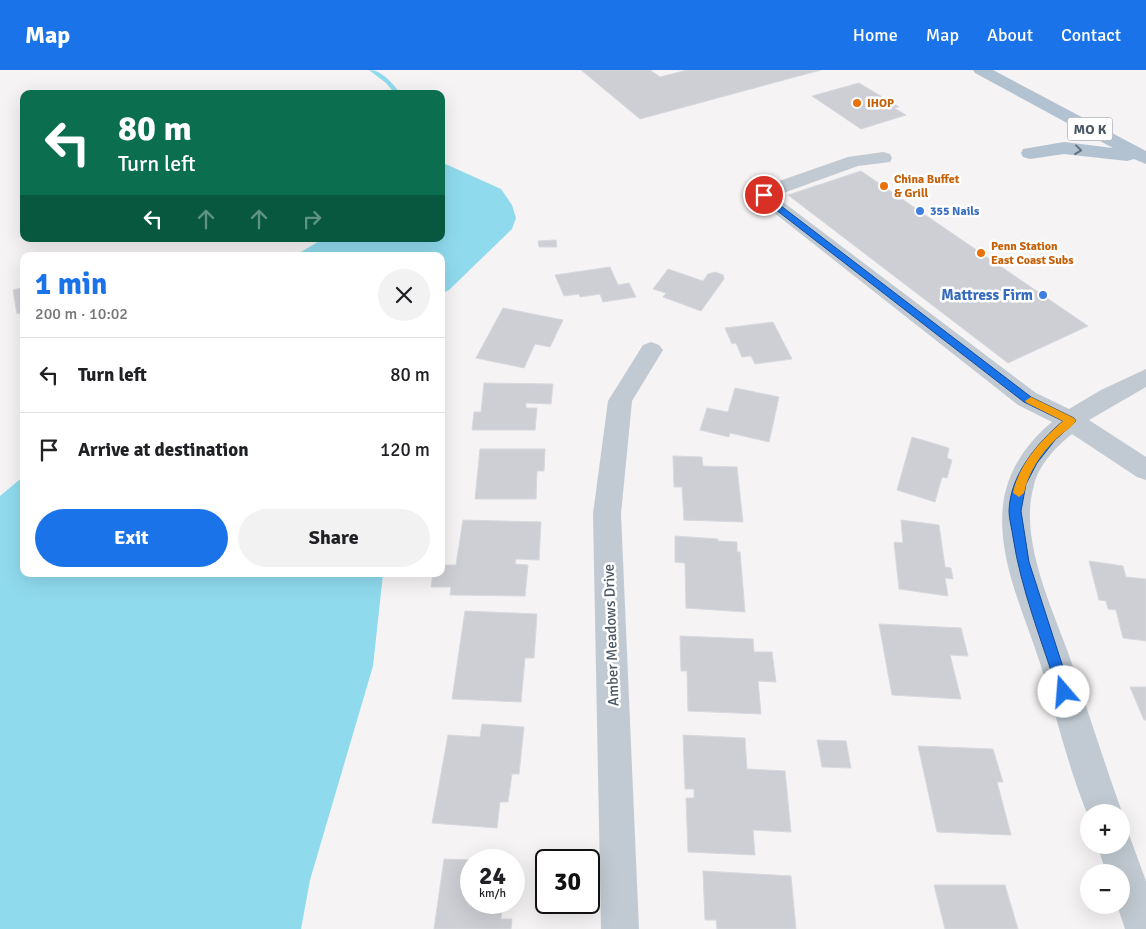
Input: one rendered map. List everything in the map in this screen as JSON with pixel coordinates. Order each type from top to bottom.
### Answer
[{"type":"main road","name":"MO K","points":[[981,70],[1145,158]]},
{"type":"main road","points":[[1037,100],[1045,129],[1041,145],[1030,153],[1064,148],[1145,158]]},
{"type":"street","points":[[883,158],[855,161],[766,192],[764,197],[1027,399],[1071,421],[1146,470]]},
{"type":"street","name":"Amber Meadows Drive","points":[[620,929],[607,514],[620,401],[651,350]]},
{"type":"street","points":[[1101,804],[1023,562],[1015,511],[1020,484],[1032,460],[1051,437],[1098,402],[1146,377]]},
{"type":"street","points":[[1118,854],[1144,929]]},
{"type":"water","points":[[445,164],[501,189],[512,205],[516,218],[512,229],[445,292],[445,252],[301,252],[318,242],[445,242]]},
{"type":"water","points":[[20,479],[20,577],[383,577],[373,666],[310,880],[301,929],[0,929],[0,496]]},
{"type":"building","points":[[581,70],[650,70],[660,77],[687,70],[821,70],[640,119]]},
{"type":"building","name":"IHOP","points":[[859,83],[899,107],[894,108],[906,115],[861,129],[812,96]]},
{"type":"building","points":[[861,171],[1088,326],[1008,363],[788,195]]},
{"type":"building","points":[[556,240],[557,247],[539,247],[538,241]]},
{"type":"building","points":[[610,267],[618,285],[629,283],[636,297],[603,302],[600,294],[580,297],[579,294],[564,296],[555,275]]},
{"type":"building","points":[[668,269],[703,281],[708,274],[715,272],[723,275],[724,279],[701,311],[663,297],[666,293],[653,289]]},
{"type":"building","points":[[20,288],[20,313],[17,314],[13,290]]},
{"type":"building","points":[[503,308],[563,320],[550,347],[535,344],[524,368],[476,358]]},
{"type":"building","points":[[773,322],[792,359],[755,364],[751,356],[742,357],[736,343],[732,344],[725,328]]},
{"type":"building","points":[[484,383],[553,384],[551,404],[526,403],[526,408],[537,408],[535,430],[472,430],[474,412],[481,412]]},
{"type":"building","points":[[735,388],[779,397],[769,442],[730,433],[729,437],[700,430],[707,408],[728,412]]},
{"type":"building","points":[[912,437],[949,448],[947,458],[952,460],[947,478],[942,477],[935,502],[897,490]]},
{"type":"building","points":[[480,449],[545,449],[544,471],[537,471],[536,499],[475,499]]},
{"type":"building","points":[[673,456],[702,457],[703,466],[737,467],[743,522],[684,520],[682,487],[674,487]]},
{"type":"building","points":[[463,520],[541,522],[539,560],[516,559],[515,564],[528,565],[525,596],[450,595],[451,587],[431,587],[433,577],[445,577],[445,565],[456,565]]},
{"type":"building","points":[[901,520],[939,525],[945,567],[951,568],[953,579],[945,578],[948,596],[899,589],[894,542],[903,543]]},
{"type":"building","points":[[675,536],[737,542],[737,552],[740,552],[745,612],[686,608],[685,563],[675,562]]},
{"type":"building","points":[[1089,561],[1123,566],[1126,577],[1146,579],[1146,641],[1123,638],[1116,610],[1108,609],[1106,601],[1099,600]]},
{"type":"building","points":[[465,611],[537,614],[534,658],[525,658],[521,702],[452,699]]},
{"type":"building","points":[[879,624],[961,628],[968,656],[950,655],[961,699],[892,695]]},
{"type":"building","points":[[680,636],[753,639],[754,652],[772,652],[776,682],[758,681],[761,714],[688,711],[687,671],[681,671]]},
{"type":"building","points":[[1130,687],[1146,687],[1146,720],[1144,720]]},
{"type":"building","points":[[482,724],[524,727],[519,774],[512,774],[508,802],[500,802],[497,828],[432,823],[448,735],[480,737]]},
{"type":"building","points":[[683,735],[745,738],[747,769],[785,771],[791,832],[753,830],[755,855],[688,852],[686,798],[694,798],[694,789],[685,789]]},
{"type":"building","points":[[817,740],[846,741],[851,768],[822,767]]},
{"type":"building","points":[[918,746],[993,749],[1003,782],[997,782],[1011,835],[937,832]]},
{"type":"building","points":[[444,859],[460,860],[460,914],[501,914],[501,919],[512,919],[511,929],[434,929]]},
{"type":"building","points":[[703,871],[791,876],[796,929],[717,929],[716,920],[705,920]]},
{"type":"building","points":[[934,885],[1005,885],[1018,929],[945,929]]},
{"type":"waterway","points":[[372,70],[388,82],[395,90]]},
{"type":"slow traffic","points":[[1019,493],[1020,484],[1032,460],[1051,437],[1071,421],[1031,401]]},
{"type":"place","name":"IHOP","points":[[857,103]]},
{"type":"place","name":"China Buffet & Grill","points":[[884,186]]},
{"type":"place","name":"355 Nails","points":[[920,211]]},
{"type":"place","name":"Penn Station East Coast Subs","points":[[981,253]]},
{"type":"place","name":"Mattress Firm","points":[[1043,295]]},
{"type":"route","points":[[764,195],[764,197],[1027,399],[1071,421],[1051,437],[1032,460],[1020,484],[1015,511],[1023,562],[1064,692]]}]
